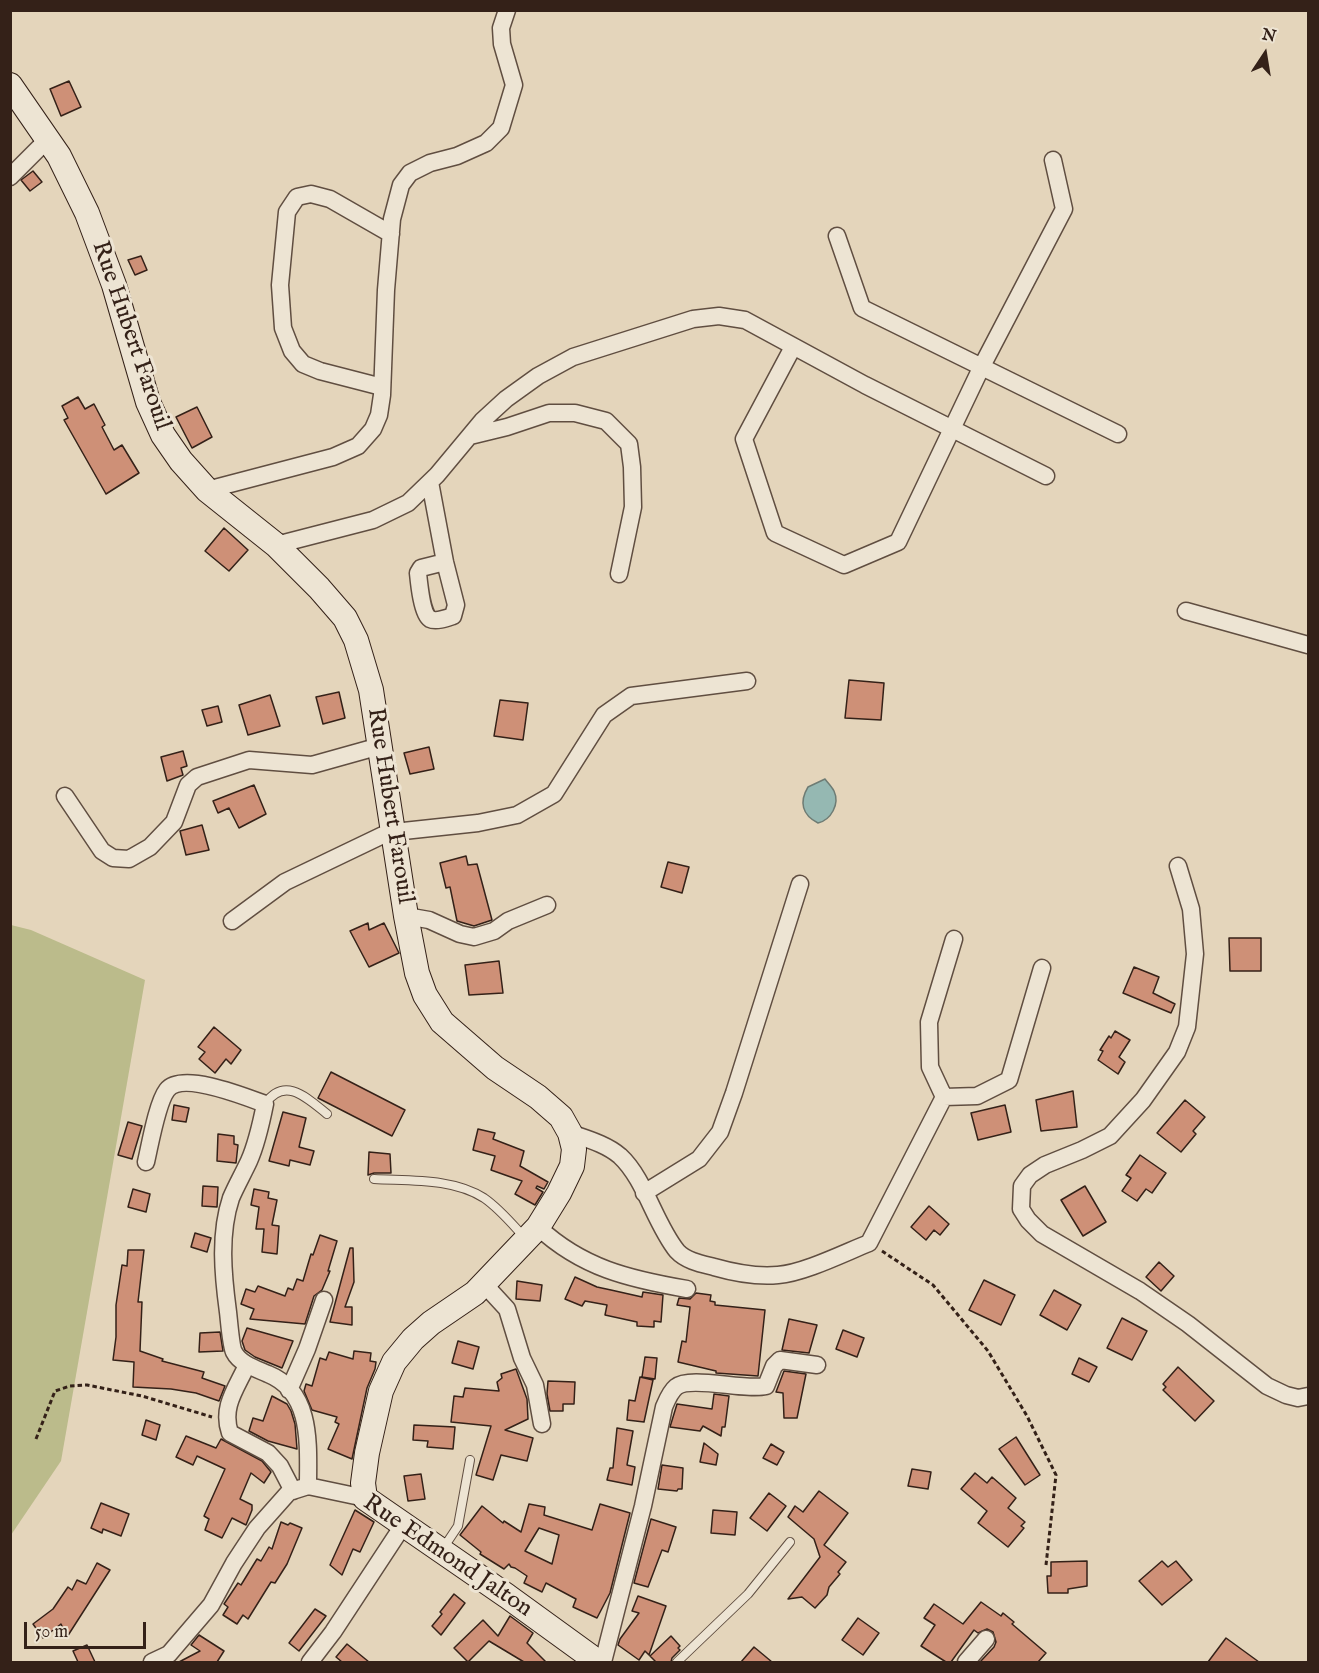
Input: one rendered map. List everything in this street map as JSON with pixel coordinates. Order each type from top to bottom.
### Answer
[{"type":"street","points":[[207,490],[333,457],[358,446],[373,429],[378,415],[382,387],[392,219],[401,185],[410,173],[430,163],[457,156],[486,143],[501,128],[514,85],[502,44],[501,28],[507,10]]},
{"type":"street","name":"Rue Hubert Farouil","points":[[10,86],[60,156],[87,213],[114,285],[148,402],[163,435],[181,462],[207,490],[276,544],[320,588],[345,618],[356,640],[371,690],[406,916],[417,973],[425,995],[442,1022],[495,1068],[538,1096],[561,1117],[570,1133]]},
{"type":"street","points":[[10,177],[48,139]]},
{"type":"street","points":[[793,347],[744,439],[775,532],[844,565],[898,542],[981,366],[1064,208],[1053,160]]},
{"type":"street","points":[[382,387],[320,371],[303,364],[292,351],[283,328],[280,285],[287,212],[297,197],[310,194],[330,200],[391,234]]},
{"type":"street","points":[[837,236],[862,308],[1118,434]]},
{"type":"street","points":[[276,544],[373,519],[408,503],[506,399],[538,376],[573,357],[693,319],[719,316],[745,320],[793,347],[1046,476]]},
{"type":"street","points":[[470,436],[549,413],[575,413],[606,421],[629,444],[632,467],[633,507],[619,574]]},
{"type":"street","points":[[430,482],[445,562]]},
{"type":"street","points":[[1186,611],[1308,645]]},
{"type":"street","points":[[232,921],[285,882],[345,852],[394,832],[478,823],[517,815],[554,794],[604,715],[631,696],[747,681]]},
{"type":"street","points":[[65,796],[102,851],[113,858],[129,859],[150,847],[174,822],[188,785],[197,777],[249,760],[312,765],[380,746]]},
{"type":"street","points":[[1178,866],[1191,909],[1195,954],[1187,1027],[1177,1052],[1143,1100],[1110,1136],[1045,1165],[1030,1175],[1022,1186],[1021,1209],[1042,1234],[1140,1291],[1188,1324],[1267,1386],[1298,1398],[1308,1396]]},
{"type":"street","points":[[644,1193],[699,1159],[720,1132],[800,884]]},
{"type":"street","points":[[406,916],[429,920],[460,934],[474,937],[495,931],[508,921],[547,905]]},
{"type":"street","points":[[944,1097],[930,1067],[929,1022],[954,939]]},
{"type":"street","points":[[944,1097],[977,1096],[1009,1080],[1042,968]]},
{"type":"street","points":[[146,1162],[161,1103],[165,1092],[171,1086],[180,1083],[201,1085],[266,1104],[249,1160],[231,1199],[223,1257],[225,1294],[234,1352],[247,1365],[277,1377],[296,1396],[305,1417],[308,1440],[300,1488]]},
{"type":"street","points":[[570,1133],[602,1145],[620,1156],[631,1169],[678,1252],[693,1261],[724,1270],[755,1275],[780,1275],[796,1272],[869,1243],[944,1097]]},
{"type":"street","points":[[364,1498],[363,1484],[367,1453],[381,1391],[394,1362],[419,1334],[475,1293],[532,1233],[559,1193],[572,1166],[574,1149],[570,1133]]},
{"type":"street","points":[[532,1233],[556,1243],[599,1268],[656,1284],[687,1288]]},
{"type":"street","points":[[484,1284],[507,1309],[522,1358],[535,1385],[542,1424]]},
{"type":"street","points":[[289,1390],[307,1349],[324,1300]]},
{"type":"street","points":[[590,1660],[643,1506],[664,1407],[669,1395],[683,1382],[726,1386],[766,1386],[774,1366],[780,1360],[817,1365]]},
{"type":"street","points":[[247,1365],[229,1404],[225,1421],[230,1433],[268,1453],[300,1488]]},
{"type":"street","points":[[152,1662],[169,1654],[211,1605],[257,1528],[288,1492],[300,1488]]},
{"type":"street","name":"Rue Edmond Jalton","points":[[300,1488],[364,1498],[442,1550],[590,1660]]},
{"type":"street","points":[[310,1662],[333,1632],[404,1524]]},
{"type":"street","points":[[966,1662],[986,1639]]},
{"type":"lane","points":[[266,1104],[270,1097],[288,1090],[297,1092],[327,1114]]},
{"type":"lane","points":[[374,1179],[461,1187],[484,1198],[532,1233]]},
{"type":"lane","points":[[442,1550],[458,1526],[470,1460]]},
{"type":"lane","points":[[677,1662],[748,1594],[790,1542]]},
{"type":"path","points":[[869,1243],[933,1285],[988,1351],[1027,1416],[1056,1475],[1046,1565]]},
{"type":"path","points":[[36,1439],[55,1391],[70,1386],[87,1385],[142,1396],[225,1421]]},
{"type":"green space","points":[[11,925],[31,930],[145,980],[61,1461],[11,1535]]},
{"type":"water","points":[[825,779],[834,791],[836,801],[827,819],[818,823],[805,812],[803,803],[808,787]]},
{"type":"building","points":[[69,81],[81,107],[61,116],[50,89]]},
{"type":"building","points":[[33,171],[42,182],[30,191],[21,180]]},
{"type":"building","points":[[141,256],[147,270],[135,275],[128,260]]},
{"type":"building","points":[[78,397],[85,409],[94,404],[105,425],[102,427],[114,450],[122,445],[139,473],[106,494],[64,420],[68,418],[62,406]]},
{"type":"building","points":[[197,407],[212,437],[192,448],[176,417]]},
{"type":"building","points":[[224,528],[248,550],[229,571],[205,551]]},
{"type":"building","points":[[849,680],[884,683],[881,720],[845,718]]},
{"type":"building","points":[[339,692],[345,718],[323,724],[316,697]]},
{"type":"building","points":[[270,695],[280,726],[248,735],[239,705]]},
{"type":"building","points":[[500,700],[528,703],[523,740],[494,736]]},
{"type":"building","points":[[218,706],[222,722],[207,726],[202,710]]},
{"type":"building","points":[[429,747],[434,769],[410,774],[404,753]]},
{"type":"building","points":[[183,751],[187,766],[181,768],[183,775],[167,781],[161,757]]},
{"type":"building","points":[[254,785],[266,814],[239,828],[229,808],[218,813],[213,801]]},
{"type":"building","points":[[202,825],[209,850],[186,855],[180,831]]},
{"type":"building","points":[[466,856],[468,865],[477,864],[492,920],[474,926],[457,921],[450,887],[446,888],[440,863]]},
{"type":"building","points":[[668,862],[689,867],[682,893],[661,887]]},
{"type":"building","points":[[368,923],[369,930],[384,923],[399,953],[369,967],[350,931]]},
{"type":"building","points":[[1229,938],[1261,938],[1261,971],[1230,971]]},
{"type":"building","points":[[499,961],[503,993],[469,995],[465,965]]},
{"type":"building","points":[[1134,967],[1159,977],[1153,993],[1175,1004],[1171,1013],[1123,993]]},
{"type":"building","points":[[214,1027],[241,1050],[231,1064],[226,1059],[215,1073],[199,1059],[205,1052],[198,1047]]},
{"type":"building","points":[[1115,1031],[1130,1040],[1119,1057],[1125,1062],[1118,1074],[1098,1060],[1103,1051],[1100,1050]]},
{"type":"building","points":[[331,1072],[405,1110],[392,1136],[318,1098]]},
{"type":"building","points":[[1073,1091],[1077,1127],[1041,1131],[1036,1100]]},
{"type":"building","points":[[1185,1100],[1205,1117],[1193,1131],[1196,1134],[1181,1152],[1157,1133]]},
{"type":"building","points":[[174,1105],[189,1108],[186,1122],[172,1120]]},
{"type":"building","points":[[1005,1105],[1011,1132],[978,1140],[971,1113]]},
{"type":"building","points":[[283,1112],[306,1118],[299,1147],[314,1151],[310,1165],[290,1160],[289,1166],[269,1161]]},
{"type":"building","points":[[128,1122],[142,1126],[132,1159],[118,1155]]},
{"type":"building","points":[[478,1129],[495,1133],[493,1139],[524,1151],[520,1166],[548,1182],[544,1189],[537,1186],[536,1188],[543,1192],[535,1205],[515,1194],[522,1181],[491,1170],[495,1156],[473,1150]]},
{"type":"building","points":[[218,1134],[234,1136],[234,1144],[238,1145],[236,1163],[217,1161]]},
{"type":"building","points":[[369,1152],[390,1154],[391,1173],[368,1175]]},
{"type":"building","points":[[1140,1155],[1166,1173],[1152,1193],[1146,1189],[1137,1201],[1122,1191],[1131,1178],[1126,1175]]},
{"type":"building","points":[[203,1186],[218,1187],[217,1207],[202,1206]]},
{"type":"building","points":[[1085,1186],[1106,1222],[1083,1236],[1061,1200]]},
{"type":"building","points":[[133,1189],[150,1194],[146,1212],[128,1207]]},
{"type":"building","points":[[254,1189],[269,1192],[268,1198],[277,1200],[272,1225],[279,1226],[277,1254],[262,1252],[264,1229],[256,1229],[259,1207],[251,1205]]},
{"type":"building","points":[[929,1206],[949,1224],[940,1235],[934,1230],[926,1240],[911,1227]]},
{"type":"building","points":[[195,1233],[211,1238],[207,1252],[191,1247]]},
{"type":"building","points":[[320,1235],[337,1241],[328,1271],[330,1271],[322,1290],[314,1296],[305,1324],[250,1319],[254,1309],[241,1304],[246,1289],[255,1292],[258,1286],[285,1296],[288,1288],[293,1290],[297,1279],[303,1281],[311,1254],[313,1255]]},
{"type":"building","points":[[350,1248],[353,1248],[354,1282],[345,1307],[352,1307],[352,1325],[330,1322]]},
{"type":"building","points":[[128,1250],[144,1250],[138,1302],[142,1302],[140,1351],[163,1359],[162,1361],[204,1372],[202,1378],[225,1386],[219,1401],[196,1393],[133,1387],[134,1362],[113,1360],[116,1305],[122,1265],[127,1266]]},
{"type":"building","points":[[1159,1262],[1174,1276],[1161,1291],[1146,1277]]},
{"type":"building","points":[[575,1277],[597,1287],[642,1297],[643,1292],[663,1295],[661,1322],[654,1321],[654,1327],[637,1326],[637,1322],[605,1315],[607,1305],[585,1301],[582,1306],[565,1299]]},
{"type":"building","points":[[984,1280],[1015,1295],[1001,1325],[969,1310]]},
{"type":"building","points":[[517,1281],[542,1285],[540,1301],[516,1299]]},
{"type":"building","points":[[1054,1290],[1081,1305],[1067,1330],[1040,1315]]},
{"type":"building","points":[[696,1293],[711,1295],[710,1301],[715,1302],[715,1305],[765,1310],[758,1376],[716,1373],[716,1371],[678,1362],[682,1341],[686,1342],[690,1307],[677,1305],[679,1298],[690,1299]]},
{"type":"building","points":[[1122,1318],[1147,1331],[1132,1360],[1107,1348]]},
{"type":"building","points":[[789,1319],[817,1325],[809,1353],[782,1350]]},
{"type":"building","points":[[247,1328],[293,1341],[282,1368],[255,1357],[245,1350],[242,1341]]},
{"type":"building","points":[[843,1330],[864,1338],[857,1357],[836,1349]]},
{"type":"building","points":[[220,1332],[223,1351],[199,1352],[200,1333]]},
{"type":"building","points":[[458,1341],[479,1347],[473,1369],[452,1363]]},
{"type":"building","points":[[354,1351],[371,1353],[370,1361],[376,1362],[367,1388],[352,1459],[328,1449],[339,1424],[335,1422],[337,1417],[312,1410],[304,1391],[306,1384],[312,1386],[320,1358],[326,1360],[329,1352],[353,1359]]},
{"type":"building","points":[[645,1357],[657,1358],[655,1379],[642,1377]]},
{"type":"building","points":[[1079,1358],[1097,1367],[1089,1382],[1072,1374]]},
{"type":"building","points":[[1178,1367],[1214,1401],[1195,1421],[1163,1390],[1166,1387],[1163,1384]]},
{"type":"building","points":[[516,1369],[527,1399],[528,1419],[505,1430],[533,1438],[527,1461],[501,1455],[493,1480],[476,1475],[491,1426],[451,1422],[454,1396],[463,1397],[465,1388],[499,1391],[497,1382],[502,1378],[501,1374]]},
{"type":"building","points":[[784,1371],[806,1374],[797,1418],[784,1418],[783,1393],[776,1392]]},
{"type":"building","points":[[640,1377],[653,1380],[644,1422],[627,1420],[629,1400],[635,1401]]},
{"type":"building","points":[[548,1381],[575,1382],[574,1404],[563,1404],[563,1411],[550,1411],[547,1394]]},
{"type":"building","points":[[714,1394],[729,1396],[725,1427],[722,1427],[721,1436],[703,1426],[700,1431],[670,1427],[677,1404],[712,1409]]},
{"type":"building","points":[[272,1396],[287,1404],[291,1411],[295,1424],[297,1449],[268,1441],[249,1431],[253,1418],[263,1421]]},
{"type":"building","points":[[146,1420],[160,1425],[156,1440],[142,1435]]},
{"type":"building","points":[[414,1425],[455,1427],[453,1449],[427,1447],[428,1441],[413,1440]]},
{"type":"building","points":[[617,1428],[633,1431],[627,1465],[635,1467],[632,1485],[607,1480],[610,1468],[613,1468]]},
{"type":"building","points":[[186,1436],[216,1448],[221,1439],[262,1461],[271,1472],[264,1483],[251,1473],[240,1499],[252,1505],[246,1525],[232,1518],[222,1538],[205,1530],[209,1519],[204,1516],[225,1469],[197,1456],[193,1465],[176,1457]]},
{"type":"building","points":[[1016,1437],[1040,1475],[1025,1485],[999,1449]]},
{"type":"building","points":[[704,1443],[718,1454],[716,1465],[700,1462]]},
{"type":"building","points":[[771,1444],[784,1452],[777,1465],[763,1458]]},
{"type":"building","points":[[662,1465],[683,1468],[682,1489],[677,1491],[658,1489]]},
{"type":"building","points":[[912,1469],[931,1472],[928,1489],[908,1486]]},
{"type":"building","points":[[975,1473],[987,1483],[992,1477],[1016,1498],[1008,1508],[1025,1522],[1021,1526],[1024,1528],[1008,1547],[978,1523],[987,1511],[961,1489]]},
{"type":"building","points":[[421,1474],[425,1499],[408,1501],[404,1476]]},
{"type":"building","points":[[819,1491],[848,1513],[824,1545],[846,1562],[829,1587],[827,1595],[815,1608],[802,1597],[788,1599],[820,1557],[814,1539],[788,1517],[795,1506],[803,1512]]},
{"type":"building","points":[[769,1493],[786,1506],[767,1531],[750,1518]]},
{"type":"building","points":[[101,1503],[129,1514],[121,1536],[103,1529],[102,1533],[91,1528]]},
{"type":"building","points":[[529,1504],[545,1507],[544,1515],[592,1530],[600,1504],[630,1513],[610,1593],[597,1618],[573,1607],[576,1599],[546,1583],[542,1592],[524,1583],[527,1576],[509,1564],[504,1569],[480,1554],[481,1552],[460,1535],[482,1506],[503,1523],[504,1521],[521,1532]],"holes":[[[539,1528],[559,1535],[552,1564],[525,1551]]]},
{"type":"building","points":[[355,1510],[374,1522],[360,1552],[353,1549],[342,1575],[330,1565]]},
{"type":"building","points":[[713,1510],[737,1512],[735,1535],[711,1533]]},
{"type":"building","points":[[651,1519],[676,1527],[668,1552],[662,1550],[648,1587],[634,1583]]},
{"type":"building","points":[[281,1522],[302,1528],[287,1564],[275,1583],[271,1582],[248,1619],[243,1615],[237,1624],[223,1615],[228,1607],[224,1604],[238,1583],[241,1585],[257,1559],[261,1561],[269,1547],[272,1549]]},
{"type":"building","points":[[1087,1561],[1087,1586],[1068,1589],[1068,1593],[1048,1593],[1047,1576],[1051,1576],[1051,1562]]},
{"type":"building","points":[[1162,1561],[1168,1567],[1176,1561],[1192,1580],[1162,1605],[1139,1581]]},
{"type":"building","points":[[97,1563],[110,1570],[67,1637],[61,1624],[43,1638],[33,1624],[53,1609],[68,1587],[72,1590],[77,1580],[86,1584]]},
{"type":"building","points":[[454,1594],[465,1603],[441,1635],[432,1626]]},
{"type":"building","points":[[638,1596],[666,1606],[649,1655],[645,1651],[639,1660],[618,1645],[639,1613],[632,1611]]},
{"type":"building","points":[[981,1602],[1001,1616],[1003,1613],[1014,1622],[1012,1624],[1046,1653],[1038,1662],[980,1662],[996,1642],[993,1632],[987,1629],[978,1633],[974,1630],[951,1662],[946,1662],[921,1646],[935,1625],[924,1618],[934,1604],[963,1624]]},
{"type":"building","points":[[315,1609],[326,1616],[299,1651],[289,1643]]},
{"type":"building","points":[[510,1616],[533,1633],[527,1643],[546,1662],[524,1662],[489,1641],[468,1662],[454,1648],[483,1620],[498,1636]]},
{"type":"building","points":[[858,1618],[879,1633],[863,1655],[842,1640]]},
{"type":"building","points":[[199,1635],[224,1651],[217,1662],[179,1662],[200,1651],[191,1645]]},
{"type":"building","points":[[671,1636],[680,1646],[678,1648],[680,1650],[671,1662],[656,1662],[650,1656]]},
{"type":"building","points":[[1226,1638],[1259,1662],[1208,1662]]},
{"type":"building","points":[[347,1644],[369,1662],[342,1662],[336,1657]]},
{"type":"building","points":[[87,1645],[95,1662],[78,1662],[73,1651]]},
{"type":"building","points":[[754,1647],[772,1662],[741,1662]]}]
